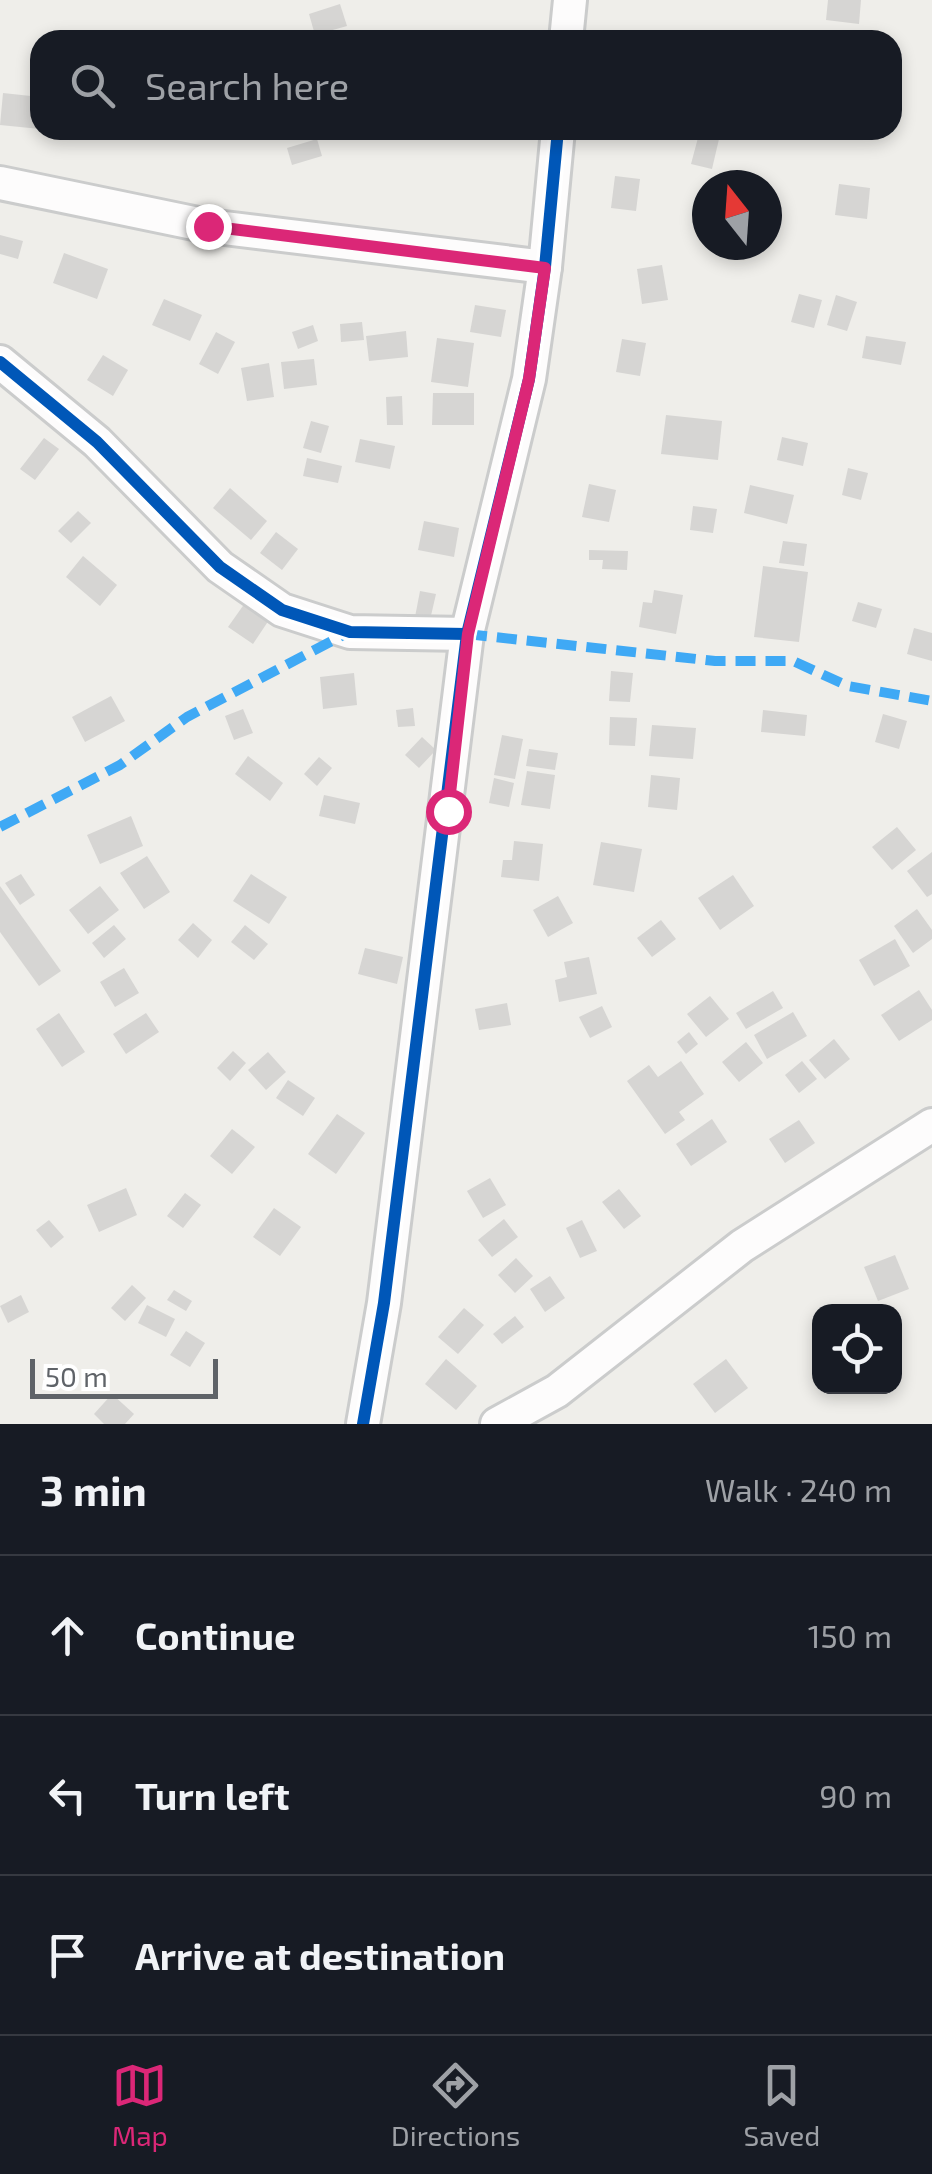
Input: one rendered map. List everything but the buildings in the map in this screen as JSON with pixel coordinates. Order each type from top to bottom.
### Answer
[{"type":"street","points":[[567,30],[570,0]]},
{"type":"street","points":[[363,1424],[386,1283],[468,634],[529,379],[557,140]]},
{"type":"street","points":[[0,183],[208,226],[545,268]]},
{"type":"street","points":[[0,362],[97,442],[220,568],[282,610],[350,632],[468,634]]},
{"type":"street","points":[[497,1424],[557,1390],[742,1246],[932,1125]]},
{"type":"marked path","points":[[0,827],[120,765],[187,717],[349,632]]},
{"type":"marked path","points":[[467,634],[715,661],[793,661],[848,686],[932,701]]},
{"type":"cycle path","points":[[363,1424],[384,1303],[467,634],[529,379],[557,140]]},
{"type":"cycle path","points":[[0,362],[97,442],[220,567],[282,610],[350,632],[467,634]]},
{"type":"route","points":[[208,226],[545,268],[529,379],[468,634],[448,811]]}]
